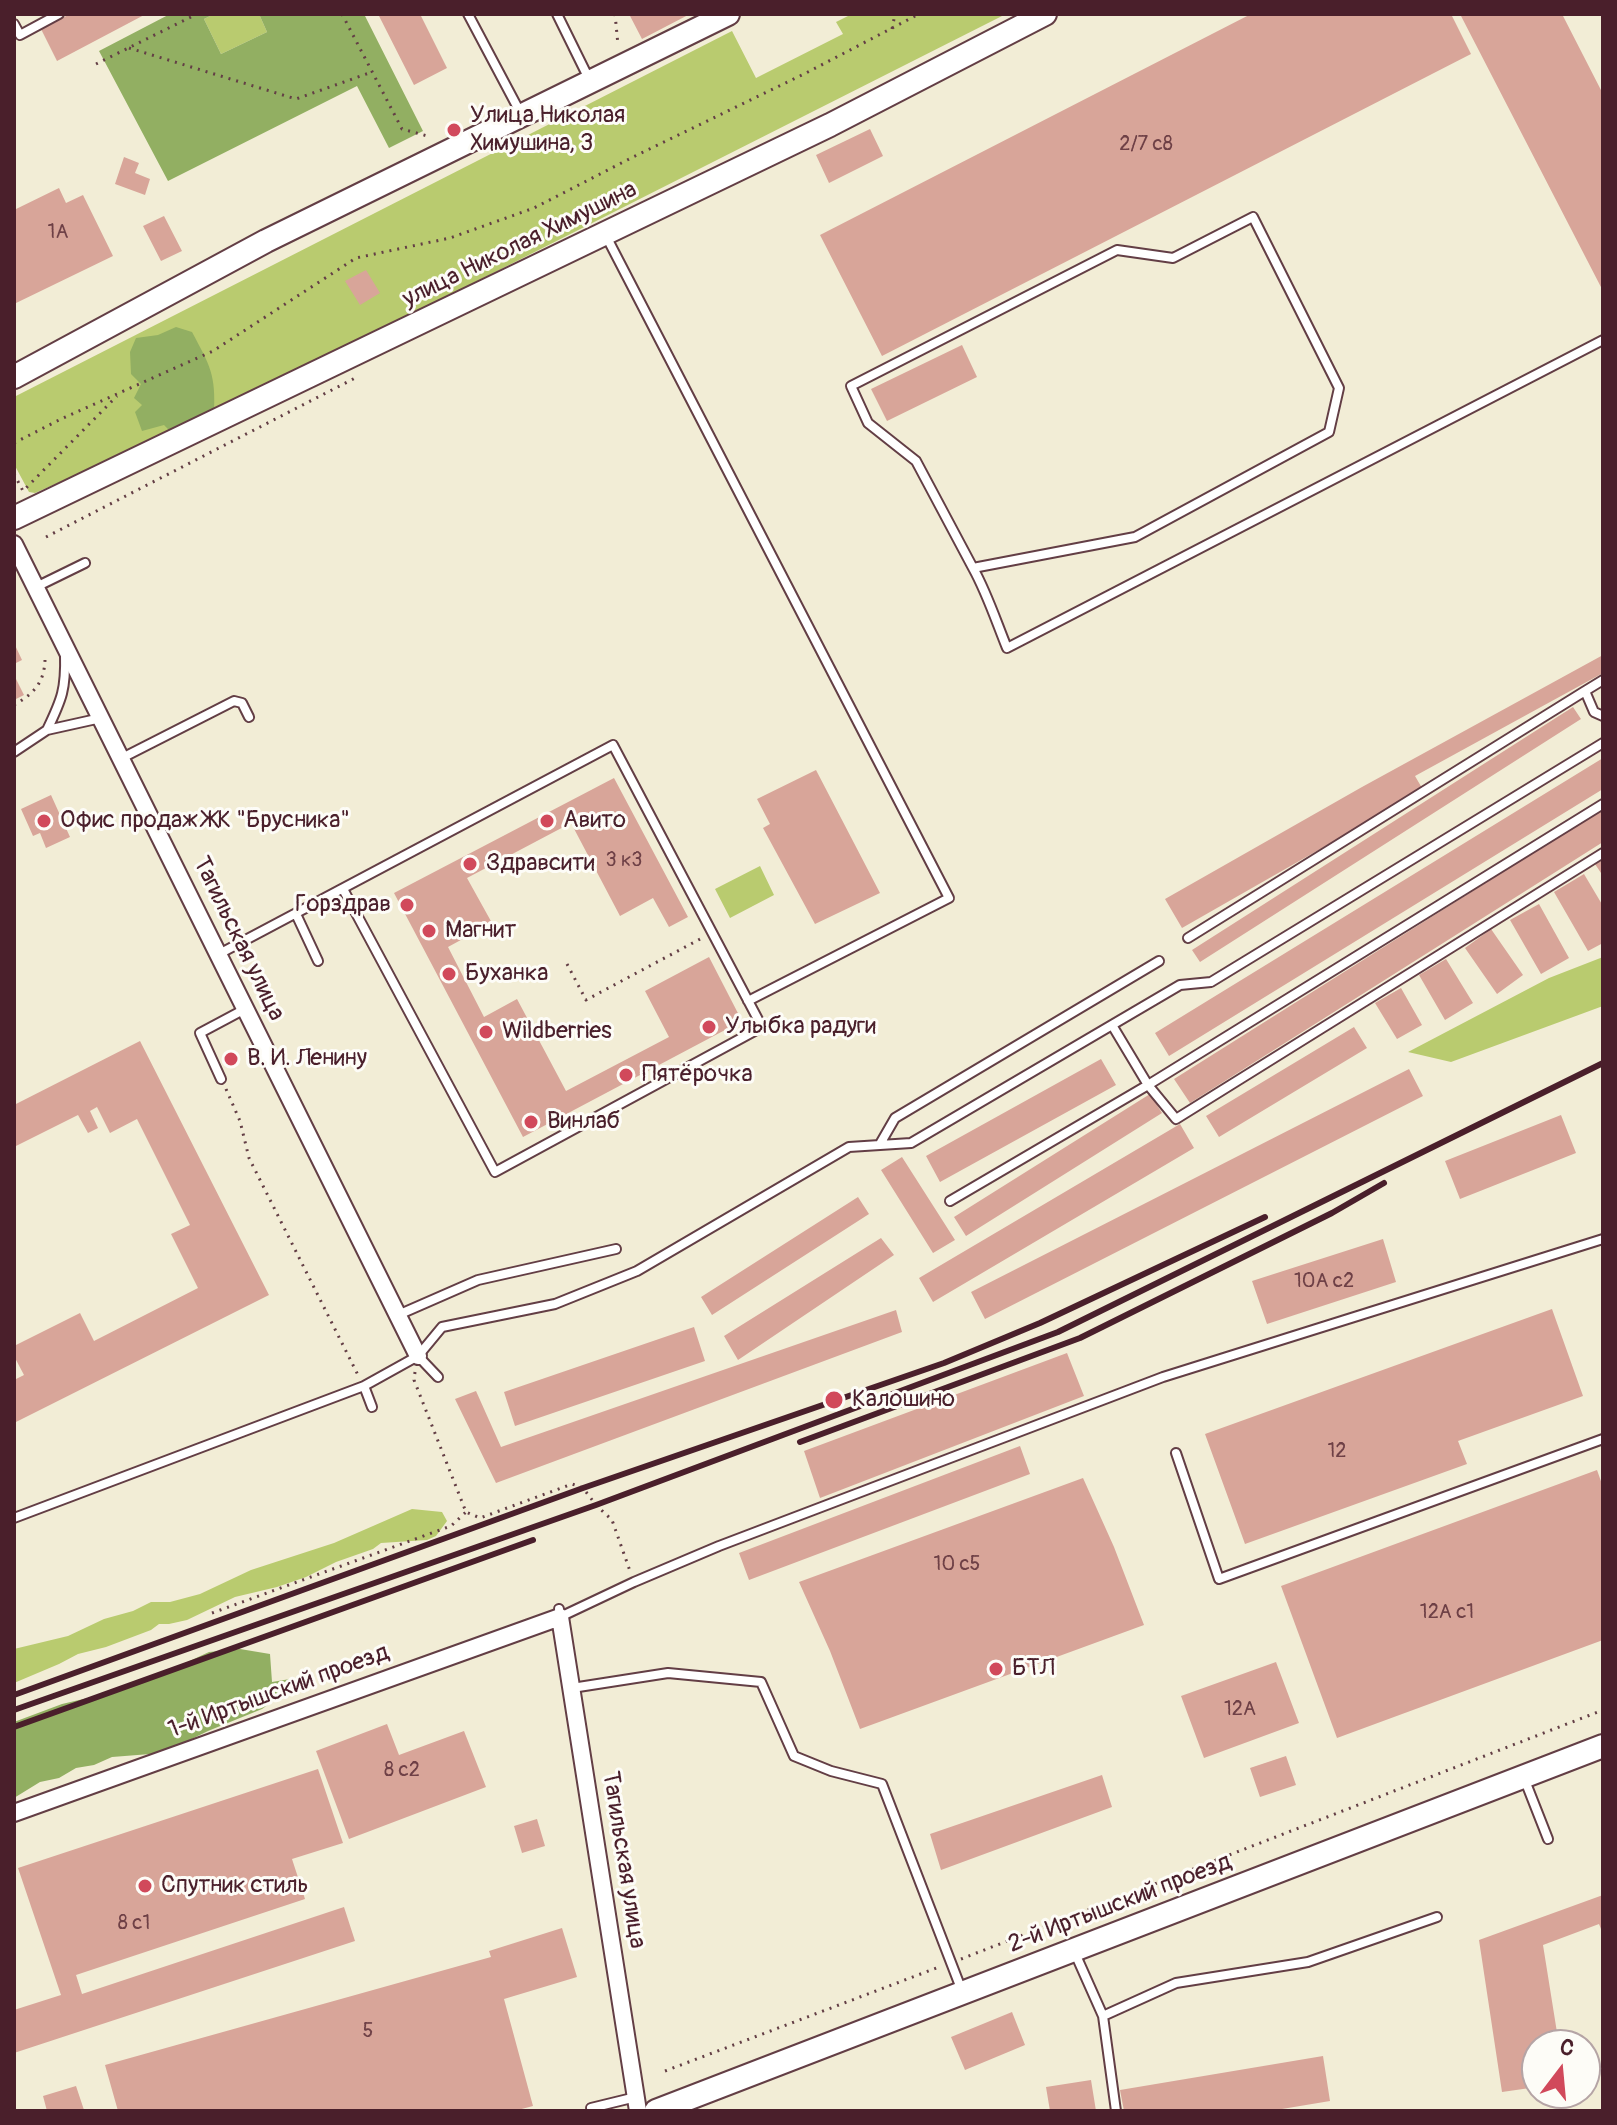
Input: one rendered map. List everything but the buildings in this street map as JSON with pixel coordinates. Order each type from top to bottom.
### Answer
[{"type":"main road","points":[[14,377],[266,241],[728,14]]},
{"type":"main road","name":"улица Николая Химушина","points":[[14,518],[830,125],[1045,14]]},
{"type":"main road","name":"2-й Иртышский проезд","points":[[656,2111],[1603,1746]]},
{"type":"street","name":"Тагильская улица","points":[[14,544],[418,1356]]},
{"type":"street","name":"Тагильская улица","points":[[559,1613],[637,2104]]},
{"type":"street","name":"1-й Иртышский проезд","points":[[14,1813],[559,1613]]},
{"type":"lane","points":[[14,24],[20,35],[59,14]]},
{"type":"lane","points":[[468,14],[521,114]]},
{"type":"lane","points":[[557,14],[590,81]]},
{"type":"lane","points":[[973,568],[1135,537],[1329,432],[1339,388],[1253,217],[1173,258],[1117,250],[851,386],[868,423],[916,461],[984,589],[1007,648],[1603,340]]},
{"type":"lane","points":[[605,233],[949,898],[903,918],[748,1001]]},
{"type":"lane","points":[[36,587],[85,563]]},
{"type":"lane","points":[[47,730],[63,696],[65,645]]},
{"type":"lane","points":[[1188,938],[1603,680]]},
{"type":"lane","points":[[1585,691],[1594,712],[1603,716]]},
{"type":"lane","points":[[122,758],[234,701],[242,703],[249,717]]},
{"type":"lane","points":[[14,752],[47,730],[102,717]]},
{"type":"lane","points":[[14,1518],[364,1386],[418,1356],[442,1327],[555,1304],[637,1271],[849,1147],[911,1143],[1180,985],[1211,982],[1603,743]]},
{"type":"lane","points":[[219,954],[613,745],[762,1027],[495,1172],[343,889]]},
{"type":"lane","points":[[950,1201],[1148,1085],[1603,804]]},
{"type":"lane","points":[[1112,1025],[1148,1085],[1176,1119],[1603,853]]},
{"type":"lane","points":[[296,914],[318,961]]},
{"type":"lane","points":[[880,1144],[895,1118],[1159,961]]},
{"type":"lane","points":[[221,1079],[200,1033],[246,1008]]},
{"type":"lane","points":[[559,1613],[734,1541],[1163,1377],[1603,1239]]},
{"type":"lane","points":[[397,1315],[478,1280],[616,1249]]},
{"type":"lane","points":[[418,1356],[438,1377]]},
{"type":"lane","points":[[364,1386],[372,1407]]},
{"type":"lane","points":[[1176,1453],[1219,1579],[1603,1439]]},
{"type":"lane","points":[[571,1689],[668,1673],[761,1682],[794,1756],[831,1771],[882,1784],[962,1993]]},
{"type":"lane","points":[[1523,1777],[1548,1839]]},
{"type":"lane","points":[[1103,2016],[1176,1983],[1308,1962],[1437,1917]]},
{"type":"lane","points":[[1074,1950],[1103,2016],[1116,2111]]},
{"type":"lane","points":[[591,2108],[637,2104]]},
{"type":"path","points":[[96,64],[197,14]]},
{"type":"path","points":[[342,14],[402,129],[436,138]]},
{"type":"path","points":[[615,14],[618,45]]},
{"type":"path","points":[[892,29],[895,14]]},
{"type":"path","points":[[14,443],[213,351],[356,258],[450,238],[534,208],[919,14]]},
{"type":"path","points":[[129,48],[296,99],[372,72]]},
{"type":"path","points":[[14,474],[23,491],[120,393]]},
{"type":"path","points":[[14,705],[36,690],[43,676],[45,660]]},
{"type":"path","points":[[567,964],[586,1000],[699,940]]},
{"type":"path","points":[[221,1079],[240,1121],[249,1158],[364,1386]]},
{"type":"path","points":[[418,1356],[414,1380],[466,1512],[480,1518],[572,1484],[583,1488],[612,1520],[634,1582]]},
{"type":"path","points":[[212,1613],[451,1526],[466,1512]]},
{"type":"path","points":[[665,2071],[1603,1710]]},
{"type":"green space","points":[[170,14],[214,14],[204,19],[221,54],[267,32],[259,14],[364,14],[423,131],[389,148],[357,86],[168,181],[99,51]]},
{"type":"green space","points":[[214,14],[259,14],[267,32],[221,54],[204,19]]},
{"type":"green space","points":[[852,14],[1006,14],[214,414],[35,493],[29,492],[14,464],[14,397],[732,31],[756,78],[843,34],[836,22]]},
{"type":"green space","points":[[176,327],[192,332],[207,362],[213,379],[214,414],[171,432],[164,425],[142,431],[135,412],[142,405],[134,398],[141,384],[131,374],[130,352],[136,338],[158,335]]},
{"type":"green space","points":[[760,866],[774,895],[730,918],[715,889]]},
{"type":"green space","points":[[1603,957],[1603,1006],[1451,1062],[1408,1052],[1549,978]]},
{"type":"green space","points":[[412,1509],[442,1512],[447,1521],[436,1536],[427,1540],[381,1543],[306,1577],[235,1597],[187,1620],[159,1624],[106,1647],[78,1654],[14,1683],[14,1649],[68,1636],[151,1602],[170,1602],[200,1594],[251,1570],[334,1543]]},
{"type":"green space","points":[[240,1649],[270,1654],[272,1682],[290,1679],[299,1683],[262,1709],[163,1753],[112,1757],[76,1768],[59,1778],[40,1782],[14,1798],[14,1722],[62,1704],[155,1677],[209,1652]]},
{"type":"railway","points":[[14,1710],[596,1505],[1058,1332],[1603,1063]]},
{"type":"railway","points":[[800,1442],[1080,1338],[1332,1213],[1384,1183]]},
{"type":"railway","points":[[14,1695],[583,1488],[944,1363],[1040,1323],[1265,1217]]},
{"type":"railway","points":[[14,1727],[533,1540]]},
{"type":"place","name":"Улица Николая Химушина, 3","points":[[454,130]]},
{"type":"place","name":"Офис продаж ЖК \"Брусника\"","points":[[44,821]]},
{"type":"place","name":"Авито","points":[[547,821]]},
{"type":"place","name":"Здравсити","points":[[470,864]]},
{"type":"place","name":"Горздрав","points":[[407,905]]},
{"type":"place","name":"Магнит","points":[[429,931]]},
{"type":"place","name":"Буханка","points":[[449,974]]},
{"type":"place","name":"Улыбка радуги","points":[[709,1027]]},
{"type":"place","name":"Wildberries","points":[[486,1032]]},
{"type":"place","name":"В. И. Ленину","points":[[231,1059]]},
{"type":"place","name":"Пятёрочка","points":[[626,1075]]},
{"type":"place","name":"Винлаб","points":[[531,1122]]},
{"type":"place","name":"Калошино","points":[[834,1400]]},
{"type":"place","name":"БТЛ","points":[[996,1669]]},
{"type":"place","name":"Спутник стиль","points":[[145,1886]]}]
